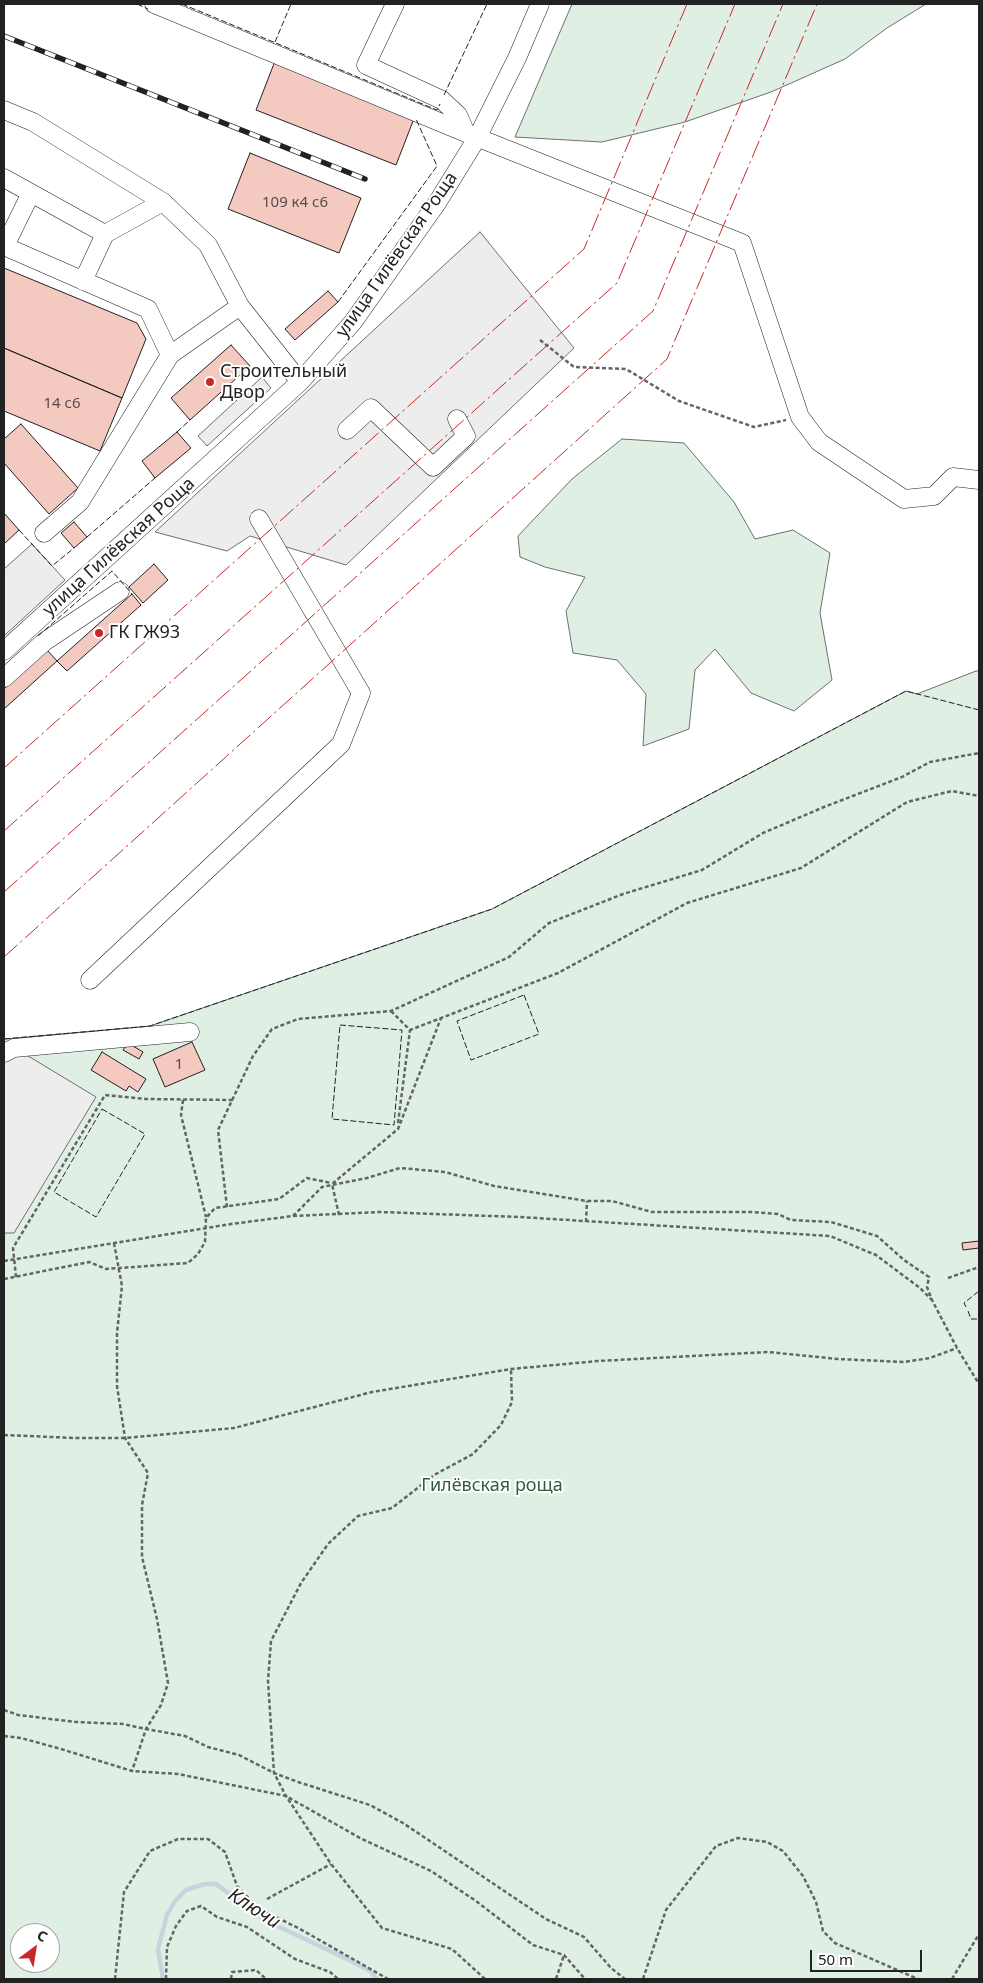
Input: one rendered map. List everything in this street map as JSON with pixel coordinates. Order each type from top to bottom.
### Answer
[{"type":"street","points":[[154,4],[471,135],[742,243],[800,417],[819,442],[904,500],[934,496],[953,477],[979,480]]},
{"type":"street","points":[[395,4],[366,65],[442,100],[458,115],[471,135]]},
{"type":"street","name":"улица Гилёвская Роща","points":[[4,651],[300,382],[364,308],[437,203],[471,135],[517,58],[540,4]]},
{"type":"street","points":[[4,110],[33,122],[163,202],[208,245],[240,306],[300,382]]},
{"type":"street","points":[[4,178],[105,234]]},
{"type":"street","points":[[31,193],[4,246],[148,309],[170,355]]},
{"type":"street","points":[[83,281],[105,234],[163,202]]},
{"type":"street","points":[[44,533],[80,502],[170,355],[240,306]]},
{"type":"street","points":[[347,430],[371,408],[433,468],[466,436],[457,419]]},
{"type":"street","points":[[90,980],[342,744],[361,693],[260,518]]},
{"type":"street","points":[[4,678],[44,642],[120,590]]},
{"type":"street","points":[[4,1053],[14,1048],[190,1032]]},
{"type":"path","points":[[540,340],[574,367],[626,369],[679,400],[754,427],[800,417]]},
{"type":"path","points":[[227,1207],[218,1130],[253,1056],[272,1029],[298,1019],[391,1011],[509,957],[549,923],[623,894],[702,870],[763,833],[902,777],[930,762],[979,753]]},
{"type":"path","points":[[410,1030],[558,973],[687,903],[801,868],[908,802],[952,790],[979,796]]},
{"type":"path","points":[[391,1011],[410,1030]]},
{"type":"path","points":[[332,1184],[398,1129],[441,1018]]},
{"type":"path","points":[[398,1129],[410,1030]]},
{"type":"path","points":[[16,1277],[13,1248],[105,1095],[146,1100],[233,1100]]},
{"type":"path","points":[[4,1279],[89,1262],[106,1269],[188,1263],[198,1254],[205,1242],[207,1228],[181,1115],[183,1100]]},
{"type":"path","points":[[293,1216],[322,1187],[367,1178],[400,1168],[445,1172],[494,1186],[587,1201],[612,1202],[652,1212],[761,1213],[778,1214],[791,1220],[831,1222],[877,1236],[904,1260],[929,1277],[927,1287],[932,1300],[956,1348],[979,1384]]},
{"type":"path","points":[[206,1218],[215,1208],[279,1199],[307,1178],[332,1184]]},
{"type":"path","points":[[332,1184],[339,1214]]},
{"type":"path","points":[[586,1222],[587,1201]]},
{"type":"path","points":[[4,1261],[293,1216],[390,1213],[519,1217],[830,1236],[876,1255],[920,1288],[932,1300]]},
{"type":"path","points":[[114,1243],[122,1286],[117,1333],[117,1386],[124,1438],[148,1473],[142,1505],[142,1557],[168,1682],[161,1705],[146,1730],[132,1771]]},
{"type":"path","points":[[948,1278],[979,1267]]},
{"type":"path","points":[[4,1435],[124,1438],[234,1428],[372,1392],[512,1369],[598,1361],[768,1352],[838,1359],[904,1362],[930,1358],[956,1348]]},
{"type":"path","points":[[485,1979],[452,1949],[382,1928],[331,1864],[286,1796],[274,1773],[268,1681],[271,1641],[301,1583],[328,1544],[358,1516],[392,1508],[434,1476],[473,1454],[500,1425],[512,1402],[512,1369]]},
{"type":"path","points":[[4,1710],[18,1714],[83,1722],[123,1724],[146,1730],[185,1736],[208,1747],[239,1755],[274,1773],[298,1782],[370,1804],[403,1823],[546,1919],[584,1937],[611,1968],[625,1979]]},
{"type":"path","points":[[4,1736],[20,1738],[61,1749],[132,1771],[178,1774],[286,1796],[360,1838],[431,1871],[476,1901],[533,1945],[564,1955],[585,1979]]},
{"type":"path","points":[[643,1979],[666,1910],[716,1846],[738,1838],[767,1842],[783,1851],[804,1876],[816,1902],[823,1931],[836,1943],[918,1979]]},
{"type":"path","points":[[115,1979],[124,1892],[150,1851],[178,1839],[208,1839],[225,1852],[237,1886],[258,1908],[300,1929],[388,1979]]},
{"type":"path","points":[[267,1899],[331,1864]]},
{"type":"path","points":[[166,1979],[167,1947],[176,1926],[187,1911],[201,1906],[217,1916],[247,1927],[295,1960],[330,1972],[338,1979]]},
{"type":"path","points":[[952,1979],[979,1934]]},
{"type":"path","points":[[556,1979],[564,1955]]},
{"type":"path","points":[[231,1979],[232,1972],[256,1970],[266,1979]]},
{"type":"green space","points":[[572,4],[926,4],[887,28],[845,59],[771,92],[685,122],[602,142],[515,137]]},
{"type":"green space","points":[[622,439],[684,443],[734,502],[755,539],[793,530],[830,553],[820,613],[832,680],[794,711],[751,693],[715,649],[695,670],[689,729],[643,746],[646,694],[617,660],[573,653],[566,611],[585,577],[545,567],[520,557],[518,536],[572,479]]},
{"type":"green space","name":"Гилёвская роща","points":[[979,671],[979,1979],[4,1979],[4,1039],[150,1026],[492,909],[906,691],[917,694]]},
{"type":"shaded area","points":[[480,232],[574,348],[346,565],[250,536],[227,551],[155,532]]},
{"type":"shaded area","points":[[262,377],[271,388],[207,446],[198,436]]},
{"type":"shaded area","points":[[32,544],[65,580],[4,636],[4,569]]},
{"type":"shaded area","points":[[10,1045],[96,1097],[14,1233],[4,1233],[4,1048]]},
{"type":"building","points":[[275,61],[415,116],[396,165],[256,110]]},
{"type":"building","points":[[250,153],[361,198],[339,253],[228,209]]},
{"type":"building","points":[[4,268],[137,323],[146,339],[122,398],[4,348]]},
{"type":"building","points":[[328,291],[338,302],[295,340],[285,329]]},
{"type":"building","name":"Строительный Двор","points":[[231,345],[250,366],[190,420],[171,398]]},
{"type":"building","points":[[4,348],[122,398],[100,451],[4,411]]},
{"type":"building","points":[[21,424],[78,488],[49,514],[4,463],[4,439]]},
{"type":"building","points":[[177,432],[191,448],[155,478],[142,461]]},
{"type":"building","points":[[4,513],[19,530],[4,544]]},
{"type":"building","points":[[74,522],[87,537],[74,548],[61,533]]},
{"type":"building","points":[[154,564],[168,580],[143,603],[129,587]]},
{"type":"building","name":"ГК ГЖ93","points":[[132,594],[141,605],[67,671],[57,661]]},
{"type":"building","points":[[47,650],[57,661],[4,709],[4,689]]},
{"type":"building","points":[[192,1042],[205,1070],[165,1087],[153,1059]]},
{"type":"building","points":[[128,1043],[143,1052],[139,1059],[123,1050]]},
{"type":"building","points":[[102,1052],[146,1079],[138,1092],[129,1086],[126,1091],[91,1070]]},
{"type":"building","points":[[979,1241],[979,1248],[963,1250],[962,1243]]},
{"type":"waterway","name":"Ключи","points":[[163,1979],[158,1949],[167,1915],[175,1901],[186,1890],[205,1884],[216,1884],[265,1920],[370,1971],[377,1979]]},
{"type":"railway","points":[[4,36],[365,179]]},
{"type":"fence","points":[[137,4],[148,9]]},
{"type":"fence","points":[[182,4],[437,110],[440,104]]},
{"type":"fence","points":[[275,42],[291,4]]},
{"type":"fence","points":[[444,95],[487,4]]},
{"type":"fence","points":[[338,302],[437,166],[416,119]]},
{"type":"fence","points":[[177,432],[190,420]]},
{"type":"fence","points":[[87,537],[155,478]]},
{"type":"fence","points":[[19,530],[52,566],[74,548]]},
{"type":"fence","points":[[38,636],[112,571],[132,594]]},
{"type":"fence","points":[[4,1039],[150,1026],[492,909],[906,691],[979,710]]},
{"type":"fence","points":[[524,995],[539,1034],[471,1060],[457,1021],[524,995]]},
{"type":"fence","points":[[340,1025],[402,1030],[394,1125],[332,1119],[340,1025]]},
{"type":"fence","points":[[102,1109],[145,1134],[96,1217],[54,1192],[102,1109]]},
{"type":"fence","points":[[966,1307],[964,1303],[979,1291]]},
{"type":"fence","points":[[968,1311],[971,1319],[979,1319]]},
{"type":"power","points":[[4,768],[584,249],[687,4]]},
{"type":"power","points":[[4,831],[617,283],[735,4]]},
{"type":"power","points":[[4,892],[653,311],[783,4]]},
{"type":"power","points":[[4,957],[667,359],[817,4]]},
{"type":"place","name":"Строительный Двор","points":[[210,382]]},
{"type":"place","name":"ГК ГЖ93","points":[[99,633]]}]
